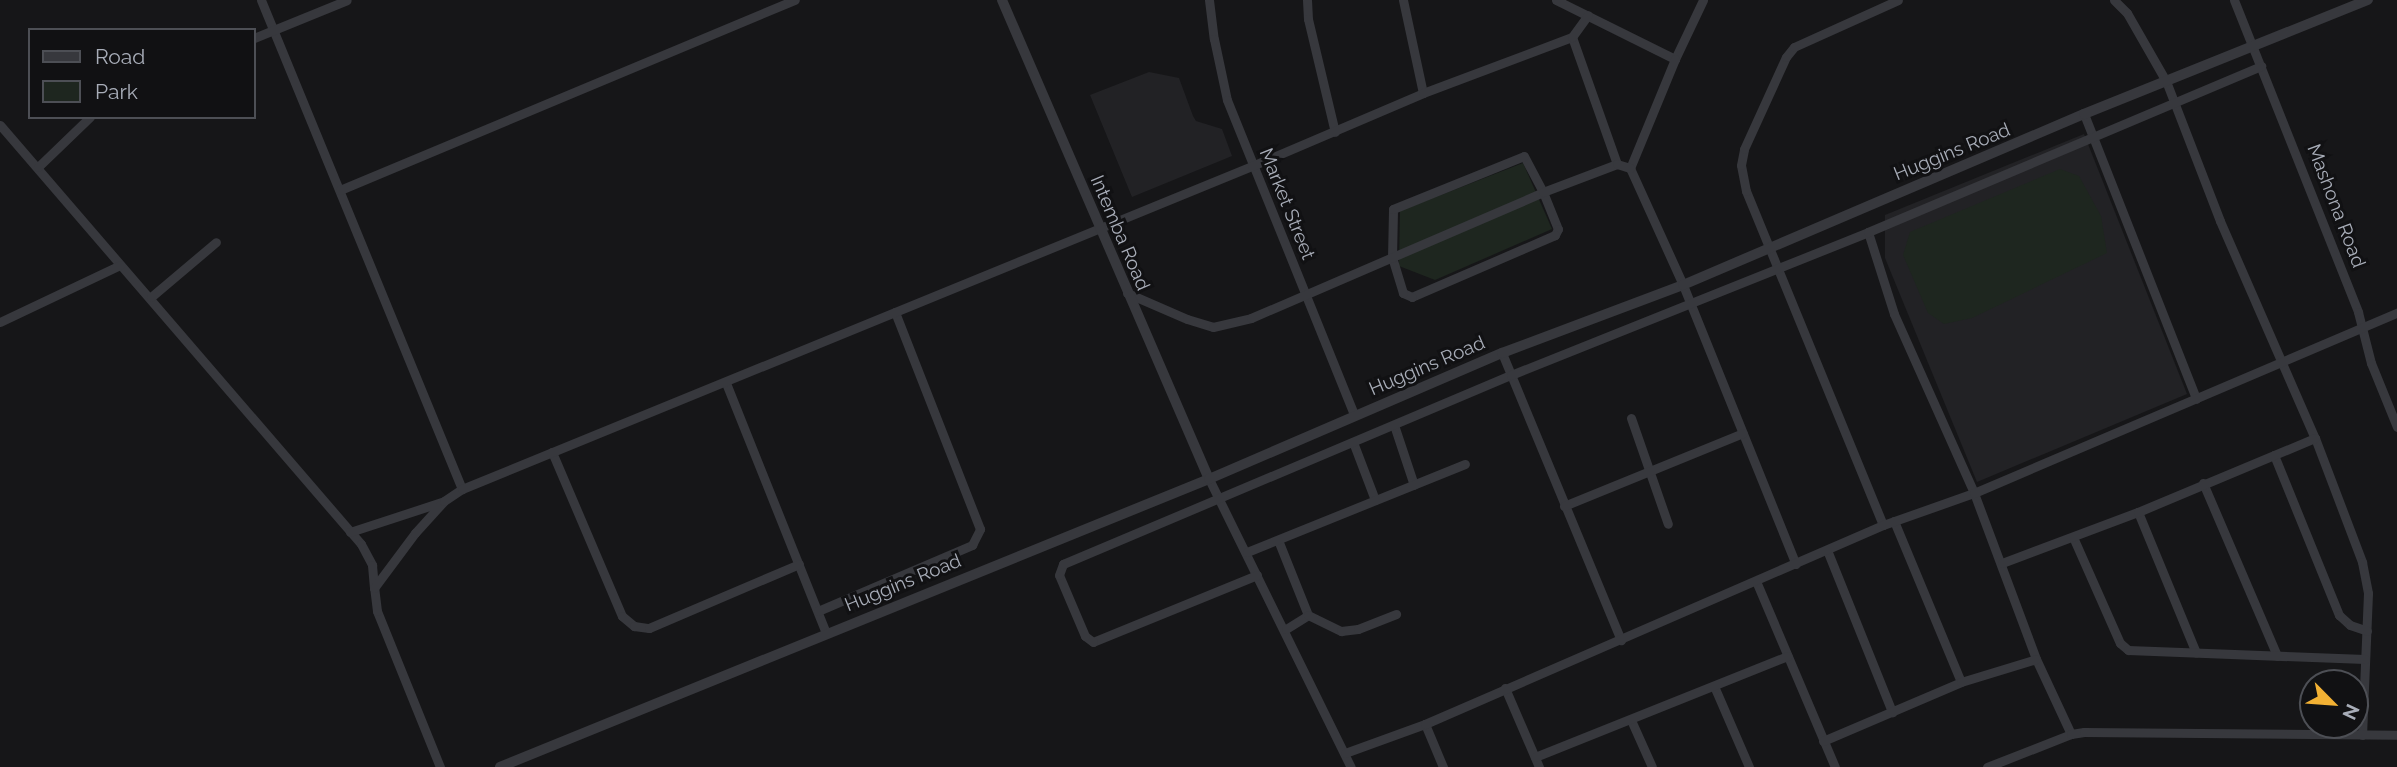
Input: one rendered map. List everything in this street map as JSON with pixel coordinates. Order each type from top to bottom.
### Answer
[{"type":"street","points":[[261,0],[462,489]]},
{"type":"street","points":[[256,37],[347,0]]},
{"type":"street","points":[[340,190],[795,0]]},
{"type":"street","name":"Intemba Road","points":[[1002,0],[1209,479]]},
{"type":"street","name":"Market Street","points":[[1209,0],[1227,100],[1354,415]]},
{"type":"street","points":[[1307,0],[1308,19],[1335,132]]},
{"type":"street","points":[[1403,0],[1423,93]]},
{"type":"street","points":[[1556,0],[1675,59]]},
{"type":"street","points":[[1703,0],[1675,59],[1630,168],[1683,285],[1796,564]]},
{"type":"street","points":[[1882,525],[1746,191],[1741,165],[1744,149],[1786,57],[1803,41],[1898,0]]},
{"type":"street","points":[[2114,0],[2127,13],[2166,81],[2281,363],[2315,438],[2366,575],[2365,669]]},
{"type":"street","name":"Mashona Road","points":[[2234,0],[2363,328],[2371,363],[2397,427]]},
{"type":"street","name":"Huggins Road","points":[[500,767],[1209,479],[1502,353],[1683,285],[2084,114],[2368,0]]},
{"type":"street","points":[[350,532],[444,501],[462,489],[726,383],[1335,132],[1423,93],[1572,37],[1588,15]]},
{"type":"street","points":[[1572,37],[1617,164]]},
{"type":"street","points":[[1257,575],[1093,642],[1085,636],[1059,575],[1061,566],[1353,442],[1511,375],[1868,232],[2261,65]]},
{"type":"street","points":[[2084,114],[2196,399]]},
{"type":"street","points":[[38,167],[87,119]]},
{"type":"street","points":[[0,125],[151,297],[350,532],[372,565],[377,611],[440,767]]},
{"type":"street","points":[[1524,156],[1543,192],[1558,229],[1555,235],[1412,297],[1400,289],[1392,258],[1391,221],[1394,209],[1398,206],[1524,156]]},
{"type":"street","points":[[1128,293],[1186,320],[1213,327],[1251,318],[1543,192],[1617,164],[1630,168]]},
{"type":"street","points":[[1868,232],[1894,314],[1974,493],[2036,659],[2071,734]]},
{"type":"street","points":[[151,297],[216,242]]},
{"type":"street","points":[[0,322],[120,264]]},
{"type":"street","points":[[818,611],[972,545],[980,529],[895,312]]},
{"type":"street","points":[[1345,753],[1425,723],[1882,525],[1974,493],[2397,313]]},
{"type":"street","points":[[1502,353],[1621,640]]},
{"type":"street","points":[[726,383],[826,633]]},
{"type":"street","points":[[1632,418],[1668,524]]},
{"type":"street","points":[[1394,425],[1414,485]]},
{"type":"street","points":[[1564,506],[1743,433]]},
{"type":"street","points":[[2002,564],[2138,512],[2315,438]]},
{"type":"street","points":[[1353,442],[1375,500]]},
{"type":"street","points":[[552,452],[622,616],[634,626],[649,628],[799,564]]},
{"type":"street","points":[[2274,454],[2339,615],[2350,625],[2367,631]]},
{"type":"street","points":[[1247,552],[1465,464]]},
{"type":"street","points":[[1209,479],[1286,629],[1351,767]]},
{"type":"street","points":[[2203,483],[2277,656]]},
{"type":"street","points":[[374,587],[444,501]]},
{"type":"street","points":[[2138,512],[2196,653]]},
{"type":"street","points":[[1894,521],[1961,682]]},
{"type":"street","points":[[2073,537],[2123,648],[2137,651],[2365,659]]},
{"type":"street","points":[[1278,540],[1308,615],[1341,631],[1358,629],[1396,614]]},
{"type":"street","points":[[1827,550],[1892,712]]},
{"type":"street","points":[[1756,581],[1835,767]]},
{"type":"street","points":[[1286,629],[1308,615]]},
{"type":"street","points":[[1535,757],[1788,656]]},
{"type":"street","points":[[1823,741],[1961,682],[2036,659]]},
{"type":"street","points":[[1714,687],[1748,767]]},
{"type":"street","points":[[1505,688],[1539,767]]},
{"type":"street","points":[[1631,720],[1652,767]]},
{"type":"street","points":[[1425,723],[1443,767]]},
{"type":"street","points":[[1987,767],[2071,734],[2299,735]]},
{"type":"street","points":[[2369,735],[2397,735]]},
{"type":"shaded area","points":[[1149,72],[1179,78],[1196,121],[1222,129],[1232,156],[1132,197],[1090,95]]},
{"type":"shaded area","points":[[2084,134],[2187,394],[1977,482],[1885,258],[1885,215]]},
{"type":"green space","points":[[1523,163],[1552,229],[1435,280],[1399,266],[1400,211]]},
{"type":"green space","points":[[2060,169],[2079,176],[2101,216],[2107,253],[1972,318],[1944,324],[1928,313],[1903,255],[1910,232]]}]
